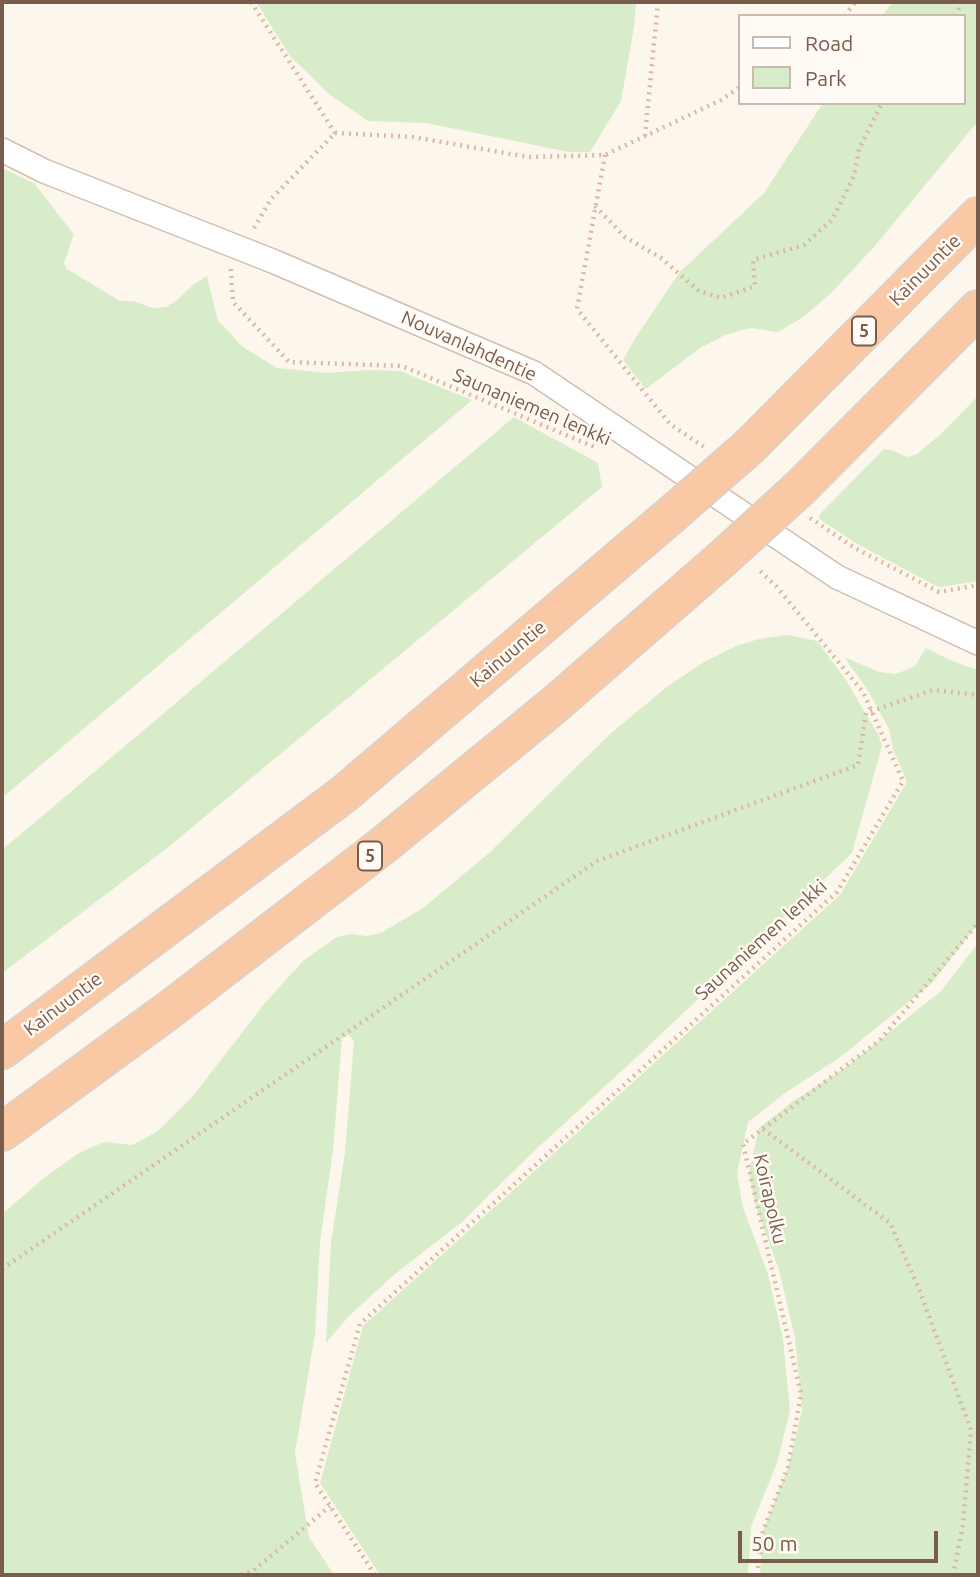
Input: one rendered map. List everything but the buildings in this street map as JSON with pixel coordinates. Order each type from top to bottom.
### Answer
[{"type":"highway","name":"Kainuuntie","points":[[2,1050],[344,794],[671,515],[750,446],[978,216]]},
{"type":"highway","name":"5","points":[[2,1132],[169,1010],[381,847],[804,503],[978,309]]},
{"type":"street","name":"Nouvanlahdentie","points":[[2,150],[44,170],[243,249],[534,373],[837,577],[978,643]]},
{"type":"path","points":[[251,2],[335,133],[413,137],[528,157],[605,155],[721,100],[738,88]]},
{"type":"path","points":[[645,136],[658,2]]},
{"type":"path","points":[[595,206],[625,237],[661,258],[699,291],[721,298],[755,286],[753,260],[804,245],[832,220],[854,176],[859,149],[881,105]]},
{"type":"path","name":"Saunaniemen lenkki","points":[[335,133],[271,199],[231,271],[233,302],[289,362],[402,366],[601,450]]},
{"type":"path","points":[[605,155],[577,309],[670,425],[705,448]]},
{"type":"path","points":[[804,503],[855,548],[939,592],[978,585]]},
{"type":"path","name":"Saunaniemen lenkki","points":[[375,1575],[316,1483],[359,1324],[837,892],[903,781],[863,692],[776,586],[735,559]]},
{"type":"path","points":[[2,1269],[597,861],[858,765],[866,713],[933,690],[978,695]]},
{"type":"path","name":"Koirapolku","points":[[757,1575],[763,1531],[788,1467],[801,1394],[743,1144],[880,1040],[978,923]]},
{"type":"path","points":[[763,1129],[890,1223],[919,1289],[971,1430],[964,1525],[953,1575]]},
{"type":"path","points":[[241,1575],[253,1571],[330,1506]]},
{"type":"green space","points":[[256,2],[636,2],[621,101],[590,152],[569,152],[426,123],[368,121],[329,94],[290,56]]},
{"type":"green space","points":[[893,2],[978,2],[978,121],[874,247],[832,292],[805,316],[778,332],[750,328],[725,335],[700,348],[646,389],[623,360],[636,337],[679,273],[764,193],[822,105],[966,105],[966,14],[884,14]]},
{"type":"green space","points":[[2,168],[34,183],[74,234],[64,263],[67,269],[120,301],[133,301],[153,308],[166,307],[207,276],[218,321],[243,347],[277,368],[329,373],[400,371],[472,400],[2,798]]},
{"type":"green space","points":[[978,396],[978,581],[936,586],[857,544],[819,519],[820,514],[884,449],[907,457],[917,454]]},
{"type":"green space","points":[[514,417],[598,463],[602,487],[166,849],[2,973],[2,850]]},
{"type":"green space","points":[[787,635],[817,641],[844,677],[879,736],[882,746],[852,853],[462,1222],[395,1274],[348,1317],[326,1343],[331,1243],[345,1152],[354,1041],[349,1035],[342,1038],[333,1150],[320,1242],[315,1334],[295,1453],[309,1537],[334,1575],[2,1575],[2,1214],[44,1178],[79,1153],[104,1142],[132,1145],[158,1131],[194,1095],[264,1004],[304,960],[337,937],[381,933],[423,908],[490,852],[610,734],[668,686],[704,662],[736,646]]},
{"type":"green space","points":[[926,648],[978,670],[978,924],[932,983],[839,1058],[785,1093],[748,1122],[737,1173],[743,1208],[768,1274],[783,1339],[790,1411],[777,1463],[751,1527],[748,1575],[380,1575],[320,1483],[363,1326],[840,895],[907,782],[893,749],[889,729],[867,689],[844,657],[879,672],[896,674],[915,666]]},
{"type":"green space","points":[[978,943],[978,1575],[760,1575],[763,1531],[788,1467],[802,1411],[795,1338],[779,1270],[755,1204],[749,1172],[759,1128],[792,1102],[846,1067],[941,991]]}]
